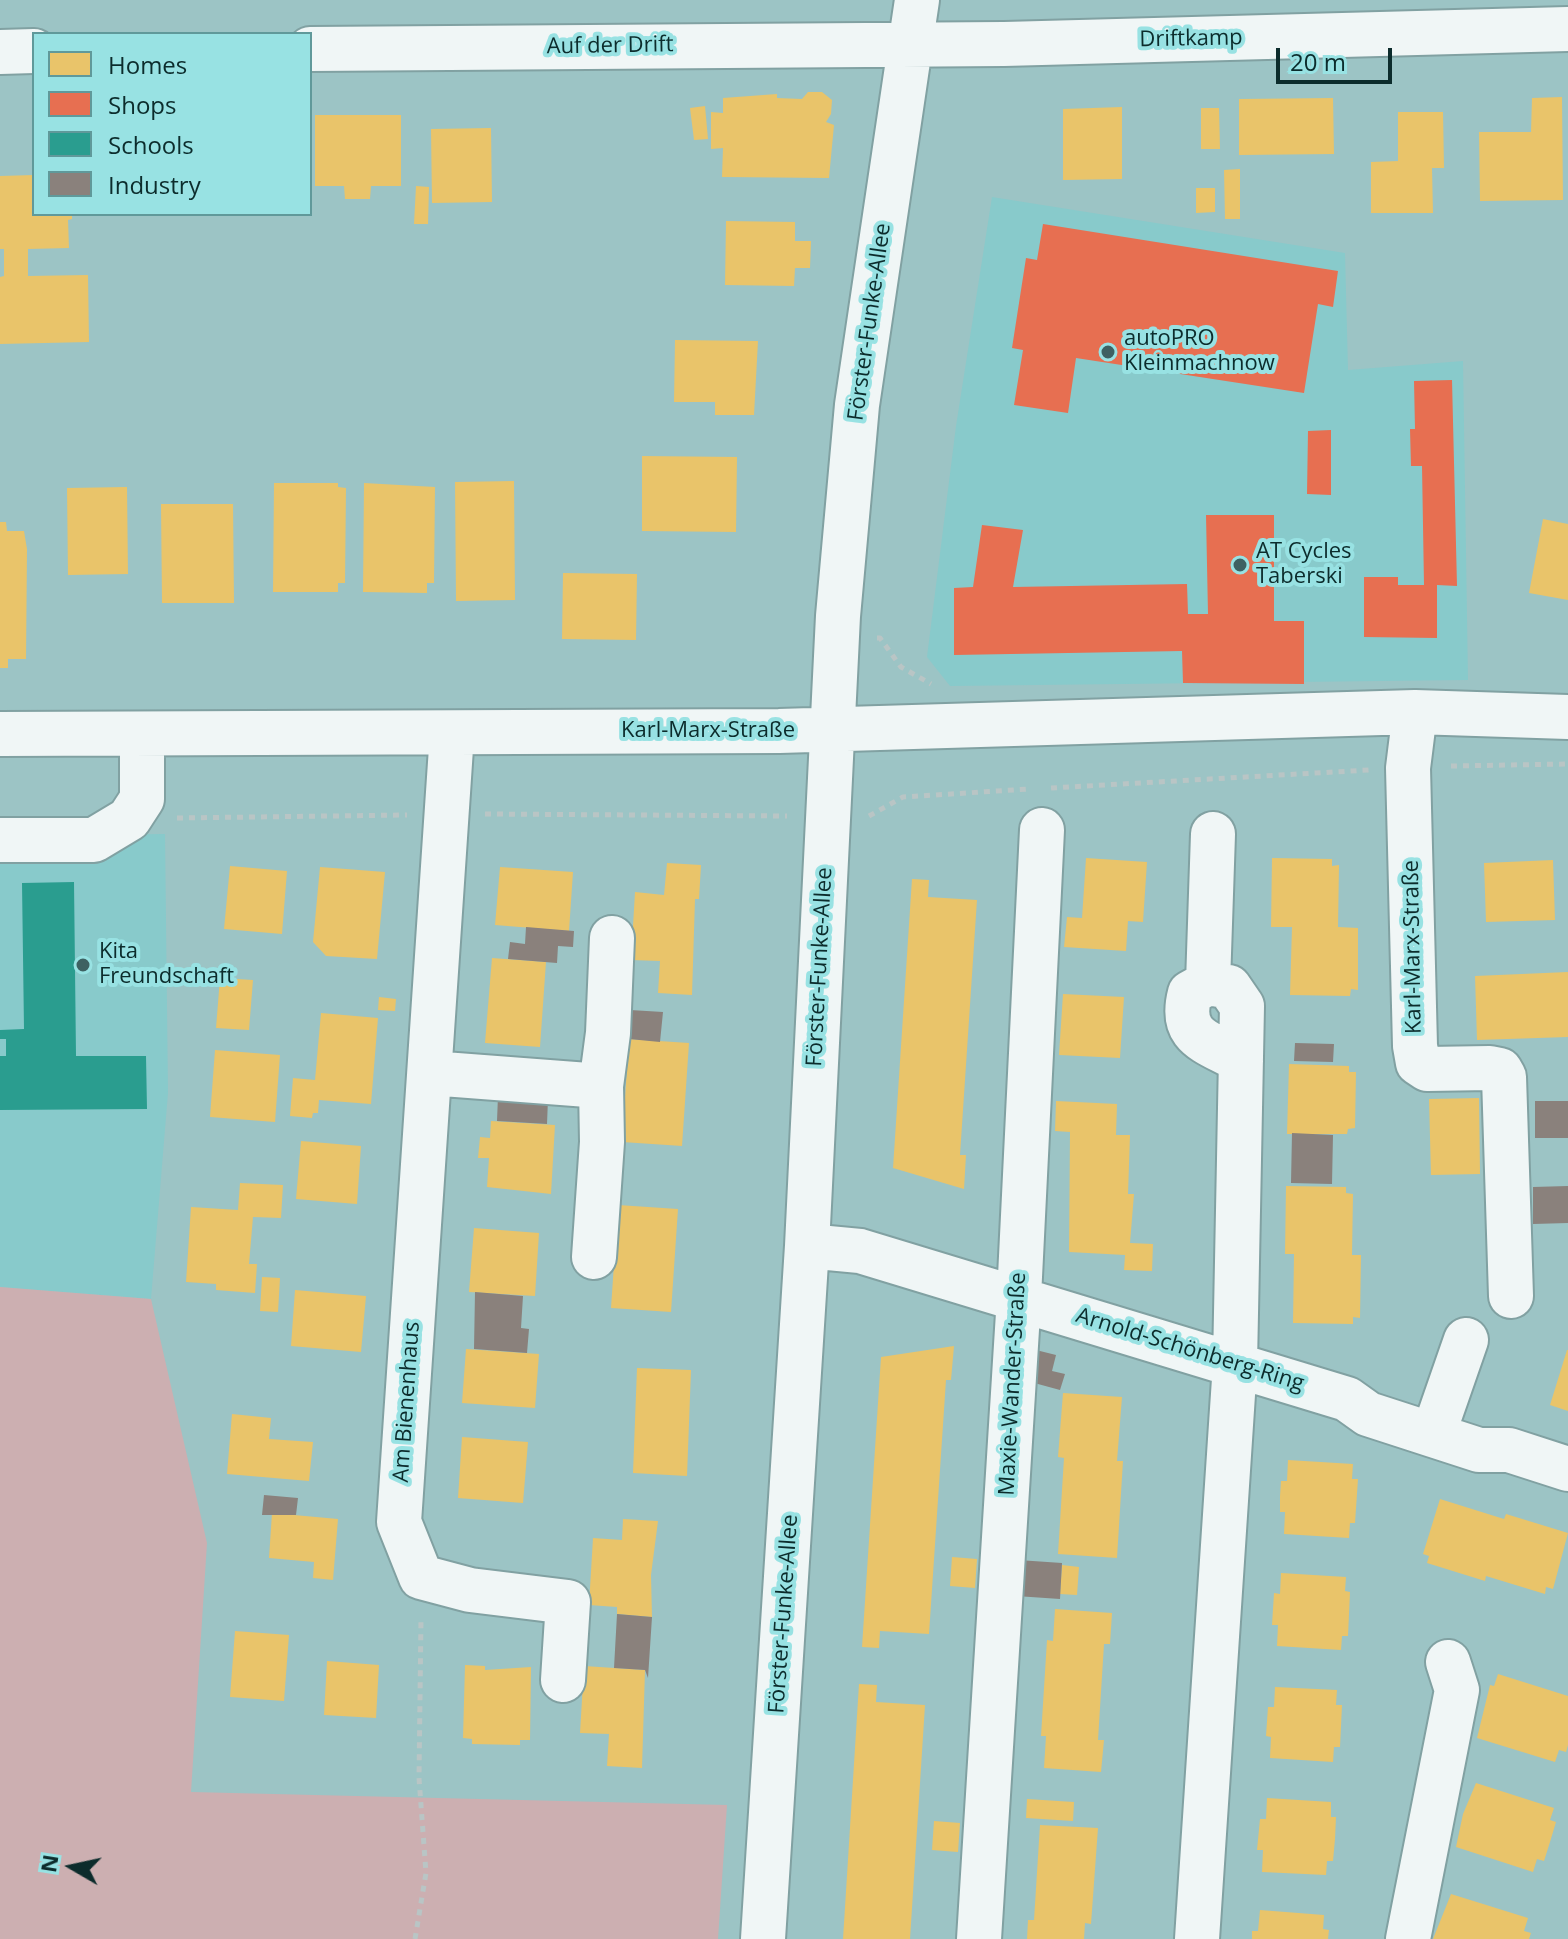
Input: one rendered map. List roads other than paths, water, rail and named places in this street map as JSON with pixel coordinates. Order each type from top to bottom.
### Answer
[{"type":"street","name":"Förster-Funke-Allee","points":[[763,1939],[807,1246],[831,730],[857,405],[917,0]]},
{"type":"street","name":"Driftkamp","points":[[910,44],[1568,29]]},
{"type":"street","name":"Auf der Drift","points":[[312,49],[910,44]]},
{"type":"street","points":[[0,52],[32,51]]},
{"type":"street","name":"Karl-Marx-Straße","points":[[1415,712],[1408,768],[1415,1046],[1418,1063],[1427,1069],[1490,1068],[1500,1070],[1504,1077],[1511,1296]]},
{"type":"street","name":"Karl-Marx-Straße","points":[[0,734],[831,730],[1415,712],[1568,717]]},
{"type":"street","name":"Am Bienenhaus","points":[[452,733],[399,1522],[421,1577],[470,1590],[568,1602],[563,1680]]},
{"type":"street","points":[[0,840],[94,840],[129,819],[142,799],[142,734]]},
{"type":"street","name":"Maxie-Wander-Straße","points":[[979,1939],[1019,1297],[1042,830]]},
{"type":"street","points":[[1197,1939],[1235,1364],[1241,1061],[1192,1034],[1184,1015],[1190,993],[1208,983],[1213,834]]},
{"type":"street","points":[[594,1257],[602,1142],[601,1086],[608,1033],[612,938]]},
{"type":"street","points":[[430,1073],[601,1086]]},
{"type":"street","name":"Arnold-Schönberg-Ring","points":[[807,1246],[849,1248],[1019,1297],[1347,1399],[1368,1414],[1479,1450],[1509,1450],[1568,1469]]},
{"type":"street","points":[[1433,1435],[1466,1340]]},
{"type":"street","points":[[1408,1939],[1457,1690],[1448,1662]]},
{"type":"place","name":"autoPRO Kleinmachnow","points":[[1108,352]]},
{"type":"place","name":"AT Cycles Taberski","points":[[1240,565]]},
{"type":"place","name":"Kita Freundschaft","points":[[83,965]]}]
